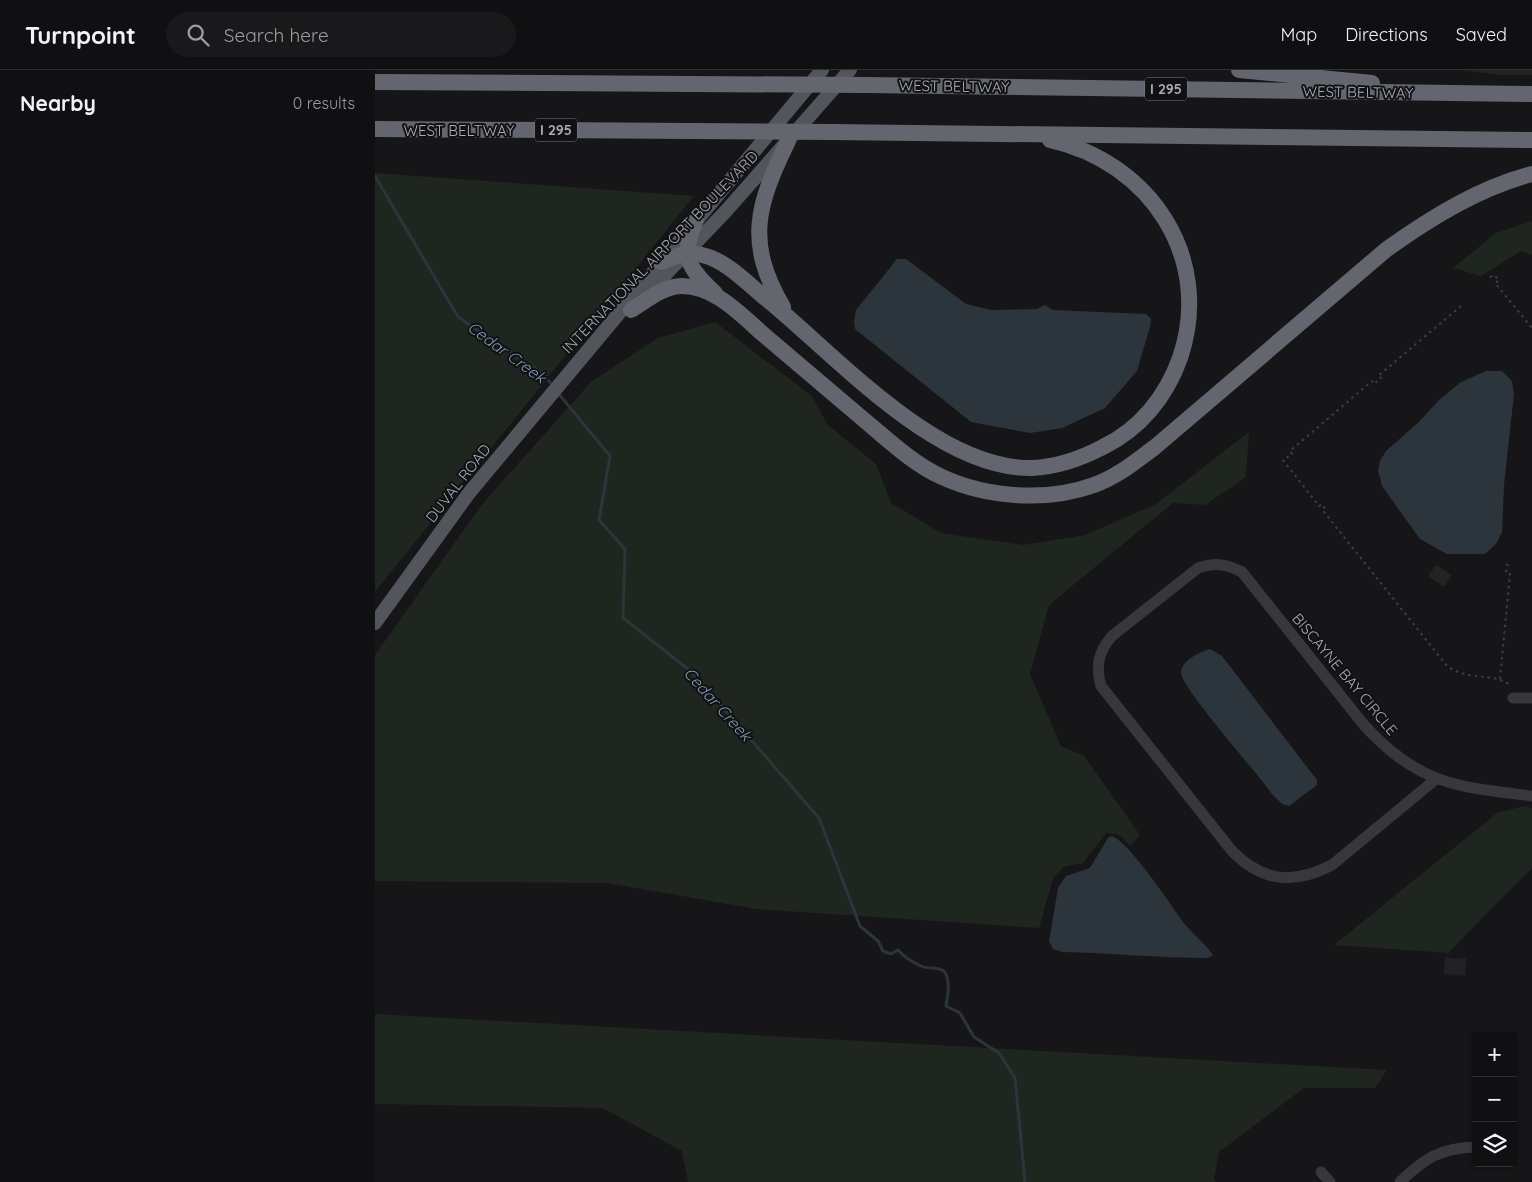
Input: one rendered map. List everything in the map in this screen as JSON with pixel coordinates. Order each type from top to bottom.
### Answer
[{"type":"highway","points":[[1239,70],[1467,94]]},
{"type":"highway","name":"WEST BELTWAY","points":[[375,82],[773,84],[1532,94]]},
{"type":"highway","name":"WEST BELTWAY","points":[[375,129],[1532,140]]},
{"type":"highway","points":[[661,262],[687,252],[704,255],[723,263],[788,316],[899,412],[967,455],[1008,466],[1047,466],[1082,457],[1120,438],[1132,429],[1161,397],[1171,381],[1186,340],[1190,300],[1189,283],[1175,236],[1150,197],[1136,183],[1084,151],[1023,135]]},
{"type":"highway","points":[[788,141],[763,196],[759,222],[760,251],[768,282],[788,316]]},
{"type":"highway","points":[[696,220],[688,238],[689,266],[717,295],[880,434],[924,467],[942,477],[1000,493],[1039,495],[1094,485],[1128,467],[1387,249],[1458,203],[1532,174]]},
{"type":"highway","points":[[631,310],[659,292],[681,286],[717,295]]},
{"type":"main road","name":"INTERNATIONAL AIRPORT BOULEVARD","points":[[572,368],[821,70]]},
{"type":"main road","name":"INTERNATIONAL AIRPORT BOULEVARD","points":[[572,368],[593,351],[687,252],[850,70]]},
{"type":"main road","name":"DUVAL ROAD","points":[[375,623],[469,493],[572,368]]},
{"type":"street","name":"BISCAYNE BAY CIRCLE","points":[[1209,564],[1220,564],[1242,572],[1380,743],[1401,760],[1435,780],[1332,865],[1313,875],[1296,879],[1278,877],[1261,872],[1245,864],[1232,851],[1101,686],[1097,673],[1098,658],[1112,636],[1198,568],[1209,564]]},
{"type":"street","points":[[1513,698],[1532,698]]},
{"type":"street","points":[[1435,780],[1478,790],[1532,796]]},
{"type":"street","points":[[1400,1182],[1430,1156],[1459,1147],[1472,1147]]},
{"type":"street","points":[[1321,1172],[1330,1182]]},
{"type":"path","points":[[1489,277],[1494,275],[1499,280],[1495,283],[1532,328]]},
{"type":"path","points":[[1461,306],[1378,376],[1381,378],[1374,384],[1372,381],[1290,451],[1292,454],[1283,460],[1319,506],[1322,504],[1326,510],[1324,512],[1447,666],[1462,675],[1500,678],[1509,684]]},
{"type":"path","points":[[1500,678],[1510,574],[1507,573],[1507,565],[1511,566]]},
{"type":"shaded area","points":[[1460,70],[1532,70],[1532,75],[1500,75]]},
{"type":"shaded area","points":[[375,173],[694,196],[375,592]]},
{"type":"shaded area","points":[[1532,221],[1532,255],[1521,251],[1481,276],[1453,268],[1496,233]]},
{"type":"shaded area","points":[[897,259],[906,259],[966,304],[991,310],[1037,309],[1045,305],[1052,310],[1146,314],[1151,319],[1150,327],[1137,371],[1105,408],[1062,428],[1030,433],[971,422],[855,329],[856,310]]},
{"type":"shaded area","points":[[715,322],[812,396],[827,424],[876,464],[891,503],[941,533],[1023,545],[1085,535],[1156,504],[1249,432],[1246,477],[1205,505],[1173,503],[1049,605],[1030,674],[1061,746],[1084,756],[1140,835],[1131,846],[1118,834],[1106,833],[1083,863],[1063,867],[1053,879],[1039,928],[756,909],[608,883],[375,881],[375,655],[483,503],[591,382],[658,338]]},
{"type":"shaded area","points":[[1486,371],[1502,371],[1512,381],[1514,394],[1504,485],[1502,532],[1496,544],[1485,554],[1447,554],[1420,539],[1382,486],[1378,470],[1380,461],[1386,451],[1419,422],[1439,400],[1461,382]]},
{"type":"shaded area","points":[[1436,565],[1452,575],[1444,587],[1428,576]]},
{"type":"shaded area","points":[[1210,649],[1222,656],[1317,780],[1317,785],[1289,806],[1282,804],[1271,793],[1206,712],[1184,681],[1181,672],[1188,660]]},
{"type":"shaded area","points":[[1524,806],[1532,808],[1532,868],[1448,953],[1334,945],[1497,813]]},
{"type":"shaded area","points":[[1112,836],[1129,850],[1184,923],[1213,955],[1208,958],[1171,957],[1062,952],[1053,949],[1049,941],[1058,888],[1066,876],[1090,868],[1108,838]]},
{"type":"shaded area","points":[[1445,957],[1455,959],[1466,958],[1465,976],[1444,974]]},
{"type":"shaded area","points":[[375,1014],[1387,1070],[1375,1088],[1304,1088],[1219,1152],[1214,1179],[1216,1182],[688,1182],[682,1151],[603,1108],[375,1104]]},
{"type":"waterway","name":"Cedar Creek","points":[[375,176],[458,317],[543,374],[553,386]]},
{"type":"waterway","name":"Cedar Creek","points":[[558,393],[610,456],[599,520],[625,549],[623,618],[693,673],[819,818],[860,926],[878,941],[883,951],[891,954],[898,950],[906,958],[918,964],[941,969],[947,976],[948,994],[946,1006],[960,1013],[974,1037],[999,1053],[1015,1078],[1025,1182]]}]
